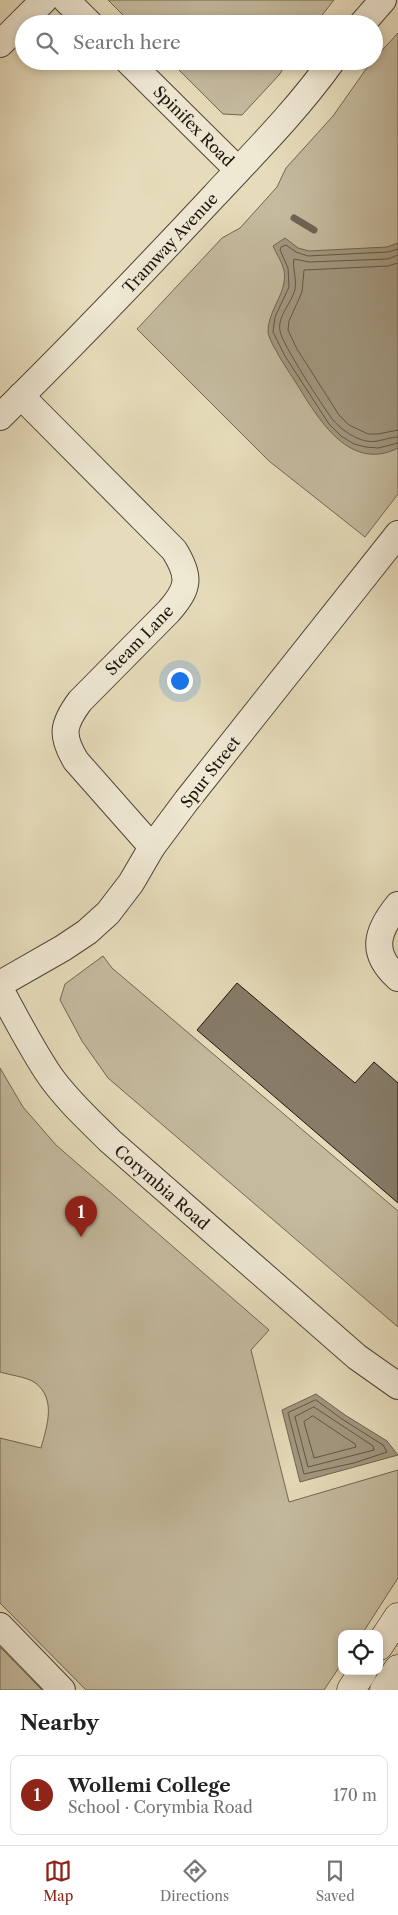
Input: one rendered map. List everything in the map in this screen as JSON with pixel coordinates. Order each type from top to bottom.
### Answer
[{"type":"main road","points":[[383,1640],[398,1617]]},
{"type":"main road","points":[[384,1690],[398,1669]]},
{"type":"main road","points":[[351,1690],[360,1675]]},
{"type":"street","points":[[29,15],[44,0]]},
{"type":"street","points":[[66,0],[81,15]]},
{"type":"street","points":[[370,15],[384,0]]},
{"type":"street","points":[[0,44],[15,29]]},
{"type":"street","name":"Spinifex Road","points":[[137,70],[238,170]]},
{"type":"street","name":"Tramway Avenue","points":[[0,417],[128,289],[302,100],[325,70]]},
{"type":"street","name":"Steam Lane","points":[[21,396],[174,550],[182,562],[186,580],[182,596],[80,701],[70,714],[64,729],[67,745],[76,761],[152,848]]},
{"type":"street","name":"Spur Street","points":[[0,984],[64,948],[87,932],[108,913],[131,883],[152,848],[187,800],[398,534]]},
{"type":"street","points":[[398,904],[382,926],[378,944],[383,962],[398,978]]},
{"type":"street","name":"Corymbia Road","points":[[0,989],[51,1076],[77,1108],[110,1141],[357,1357],[398,1386]]},
{"type":"street","name":"Corymbia Road","points":[[357,1357],[398,1406]]},
{"type":"street","points":[[0,1626],[62,1690]]},
{"type":"shaded area","points":[[108,0],[334,0],[322,15],[123,15]]},
{"type":"shaded area","points":[[398,33],[398,494],[365,537],[269,461],[137,329],[222,238],[240,228],[277,187],[286,168],[333,116],[365,70],[383,70],[383,49]]},
{"type":"shaded area","points":[[179,70],[282,70],[242,115],[223,114]]},
{"type":"shaded area","points":[[103,956],[112,968],[398,1211],[398,1327],[108,1078],[82,1041],[60,1000],[65,984]]},
{"type":"shaded area","points":[[0,1068],[23,1107],[56,1145],[269,1330],[251,1350],[289,1502],[398,1470],[398,1578],[365,1630],[338,1630],[338,1669],[324,1690],[86,1690],[0,1603],[0,1438],[41,1448],[46,1431],[48,1404],[46,1396],[31,1380],[0,1372]]},
{"type":"shaded area","points":[[0,1647],[42,1690],[0,1690]]},
{"type":"water","points":[[285,238],[298,248],[309,251],[387,247],[398,243],[398,448],[380,454],[363,453],[348,447],[322,422],[275,349],[268,332],[271,316],[281,294],[284,270],[273,246]]},
{"type":"water","points":[[316,1394],[345,1415],[387,1441],[398,1455],[300,1482],[282,1410]]},
{"type":"building","points":[[237,983],[355,1083],[374,1062],[398,1083],[398,1203],[197,1030]]},
{"type":"waterway","points":[[294,218],[314,230]]},
{"type":"place","name":"Wollemi College","points":[[81,1237]]}]
